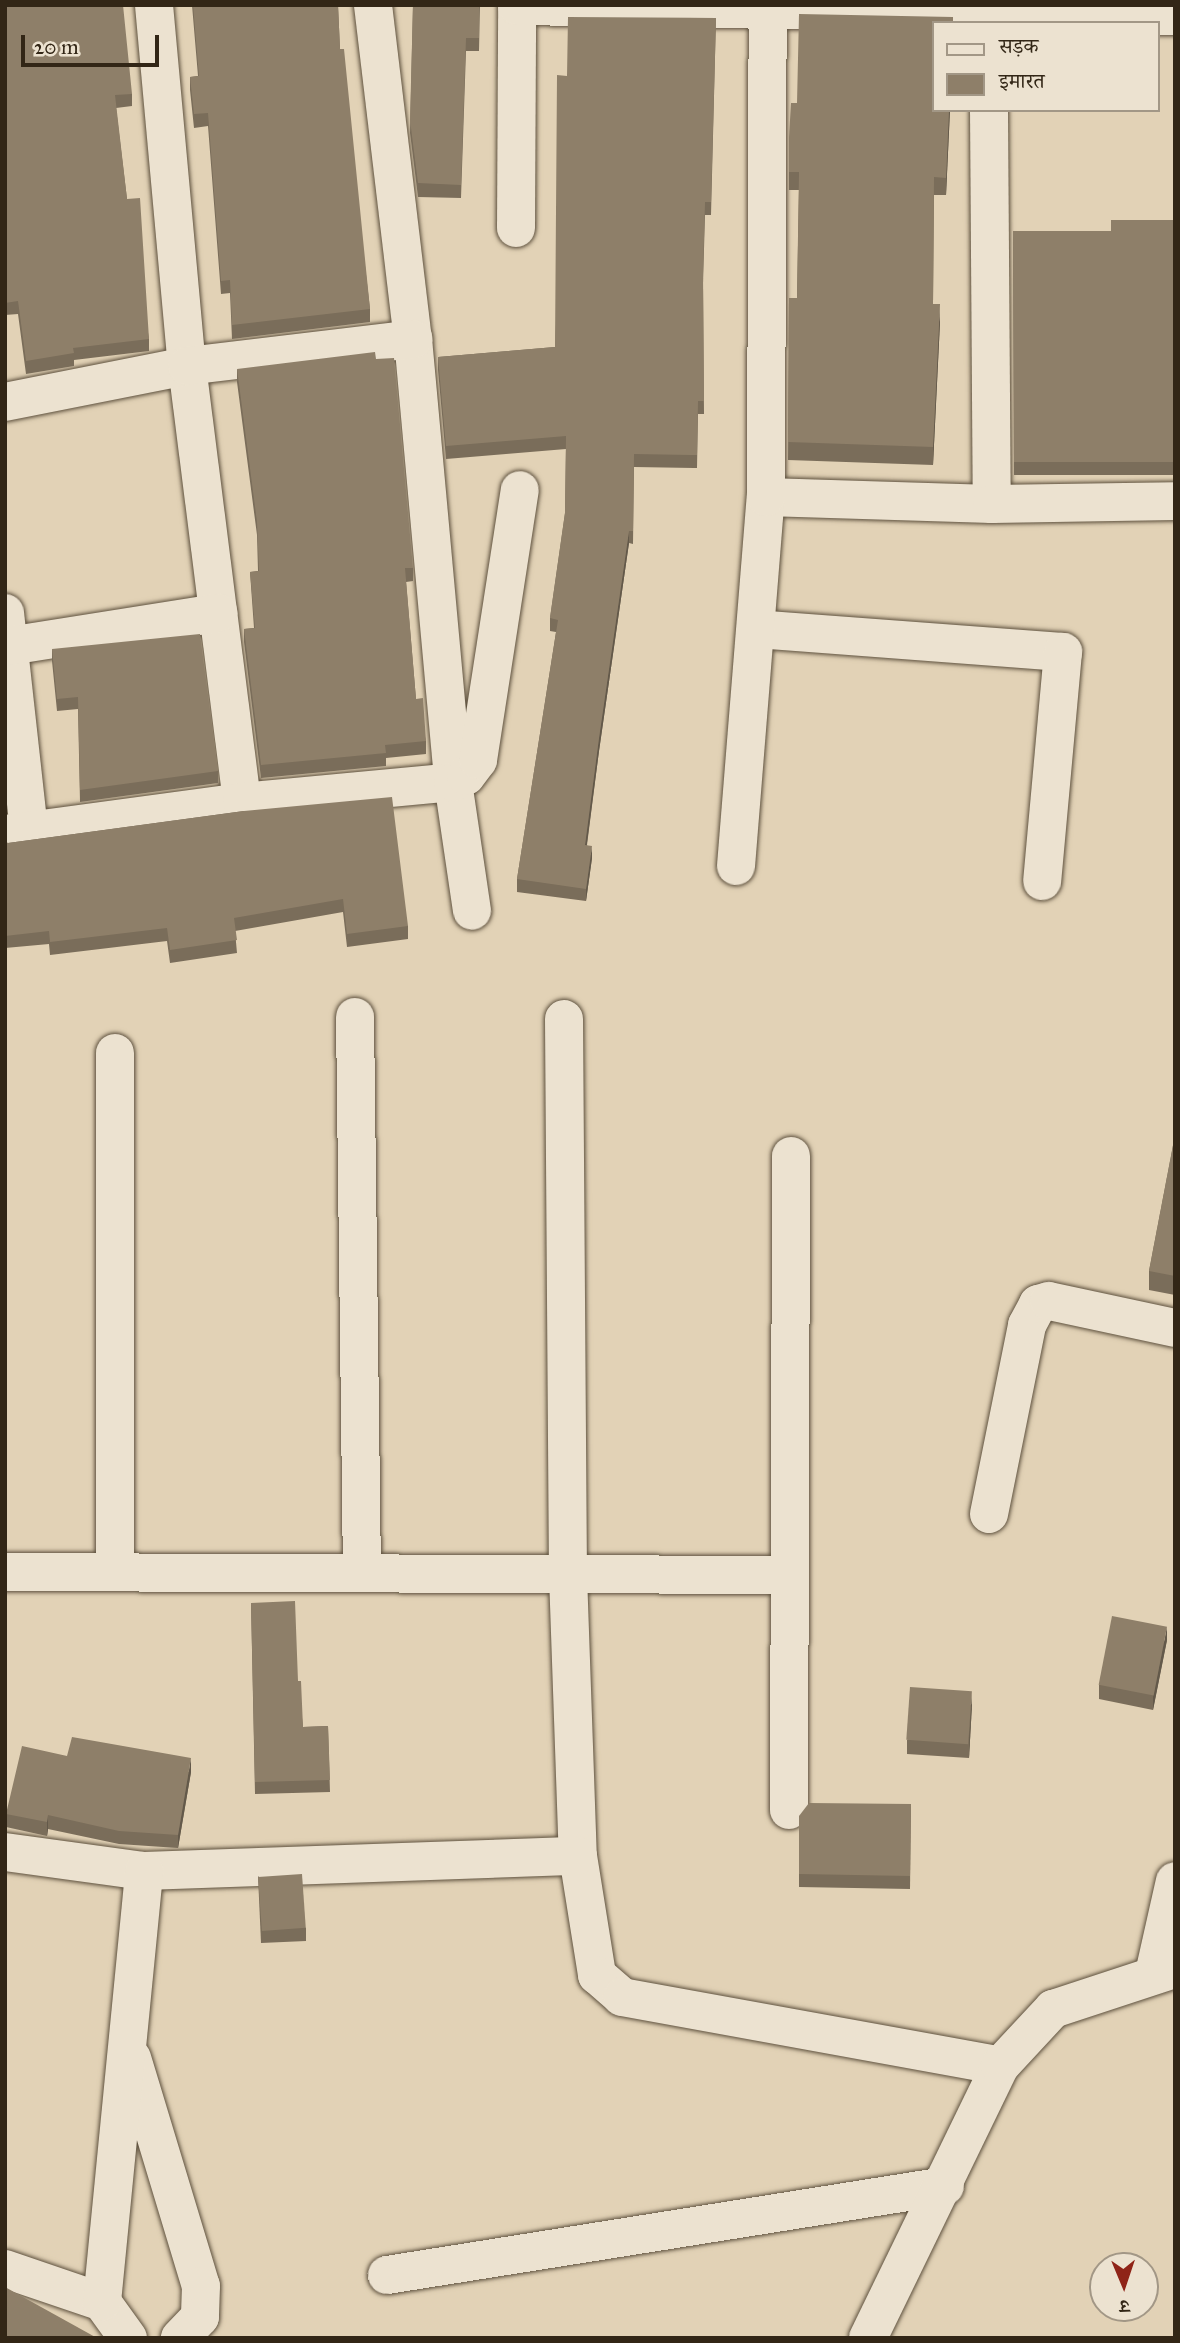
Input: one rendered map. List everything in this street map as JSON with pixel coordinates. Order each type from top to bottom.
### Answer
[{"type":"street","points":[[154,5],[187,366],[242,802]]},
{"type":"street","points":[[373,5],[413,339],[453,782],[472,911]]},
{"type":"street","points":[[516,228],[517,6],[1175,16]]},
{"type":"street","points":[[736,866],[765,497],[768,9]]},
{"type":"street","points":[[989,112],[992,504]]},
{"type":"street","points":[[5,402],[187,366],[413,339]]},
{"type":"street","points":[[218,613],[7,629],[17,832],[242,802],[453,782],[466,776],[478,760],[520,490]]},
{"type":"street","points":[[765,497],[992,504],[1175,501]]},
{"type":"street","points":[[756,629],[1063,652],[1042,881]]},
{"type":"street","points":[[355,1017],[362,1573]]},
{"type":"street","points":[[564,1019],[568,1575],[578,1856],[597,1975],[622,1997],[1000,2066]]},
{"type":"street","points":[[115,1052],[115,1572]]},
{"type":"street","points":[[789,1810],[791,1156]]},
{"type":"street","points":[[989,1514],[1027,1325],[1038,1304],[1049,1300],[1175,1328]]},
{"type":"street","points":[[5,1572],[790,1575]]},
{"type":"street","points":[[5,1852],[144,1871],[578,1856]]},
{"type":"street","points":[[102,2302],[144,1871]]},
{"type":"street","points":[[868,2338],[945,2186],[1000,2066],[1053,2009],[1164,1971],[1175,1881]]},
{"type":"street","points":[[127,2044],[201,2286],[200,2317],[180,2338]]},
{"type":"street","points":[[387,2275],[945,2186]]},
{"type":"street","points":[[5,2269],[102,2302],[128,2338]]},
{"type":"building","points":[[5,5],[123,5],[132,94],[115,95],[127,199],[140,198],[149,339],[73,348],[74,353],[26,361],[18,301],[5,303]]},
{"type":"building","points":[[193,5],[338,5],[340,49],[344,49],[370,309],[232,325],[230,280],[221,281],[208,113],[194,114],[190,77],[199,76]]},
{"type":"building","points":[[413,5],[479,5],[479,38],[466,38],[461,185],[418,183],[410,120]]},
{"type":"building","points":[[799,14],[953,17],[953,21],[932,21],[932,112],[949,112],[946,178],[934,177],[933,304],[940,304],[933,447],[788,442],[789,298],[797,298],[799,172],[789,172],[789,137],[791,103],[797,103]]},
{"type":"building","points":[[568,17],[716,18],[711,202],[705,202],[704,401],[698,401],[697,455],[634,454],[633,531],[629,531],[599,738],[585,845],[592,846],[586,889],[517,879],[558,620],[550,618],[565,513],[566,436],[446,446],[438,357],[555,347],[557,75],[567,76]]},
{"type":"building","points":[[1111,220],[1175,220],[1175,462],[1014,462],[1013,231],[1111,231]]},
{"type":"building","points":[[375,352],[376,359],[394,358],[413,568],[405,568],[416,699],[423,698],[426,741],[385,745],[386,753],[261,765],[244,629],[255,628],[250,572],[259,571],[257,522],[237,369]]},
{"type":"building","points":[[200,634],[218,771],[80,790],[78,697],[57,699],[52,649]]},
{"type":"building","points":[[392,797],[408,926],[347,934],[343,899],[234,918],[237,940],[170,950],[167,928],[50,942],[49,931],[5,936],[5,842],[244,811]]},
{"type":"building","points":[[1175,1135],[1175,1276],[1149,1271]]},
{"type":"building","points":[[295,1601],[303,1727],[328,1726],[330,1780],[255,1782],[251,1603]]},
{"type":"building","points":[[1112,1616],[1167,1627],[1154,1695],[1099,1685]]},
{"type":"building","points":[[910,1687],[972,1691],[968,1744],[906,1740]]},
{"type":"building","points":[[72,1737],[191,1758],[178,1835],[119,1831],[48,1815],[47,1822],[6,1814],[22,1746],[67,1756]]},
{"type":"building","points":[[809,1803],[911,1804],[910,1876],[799,1874],[799,1816]]},
{"type":"building","points":[[302,1874],[306,1928],[262,1931],[258,1877]]},
{"type":"building","points":[[5,2287],[97,2338],[5,2338]]}]
